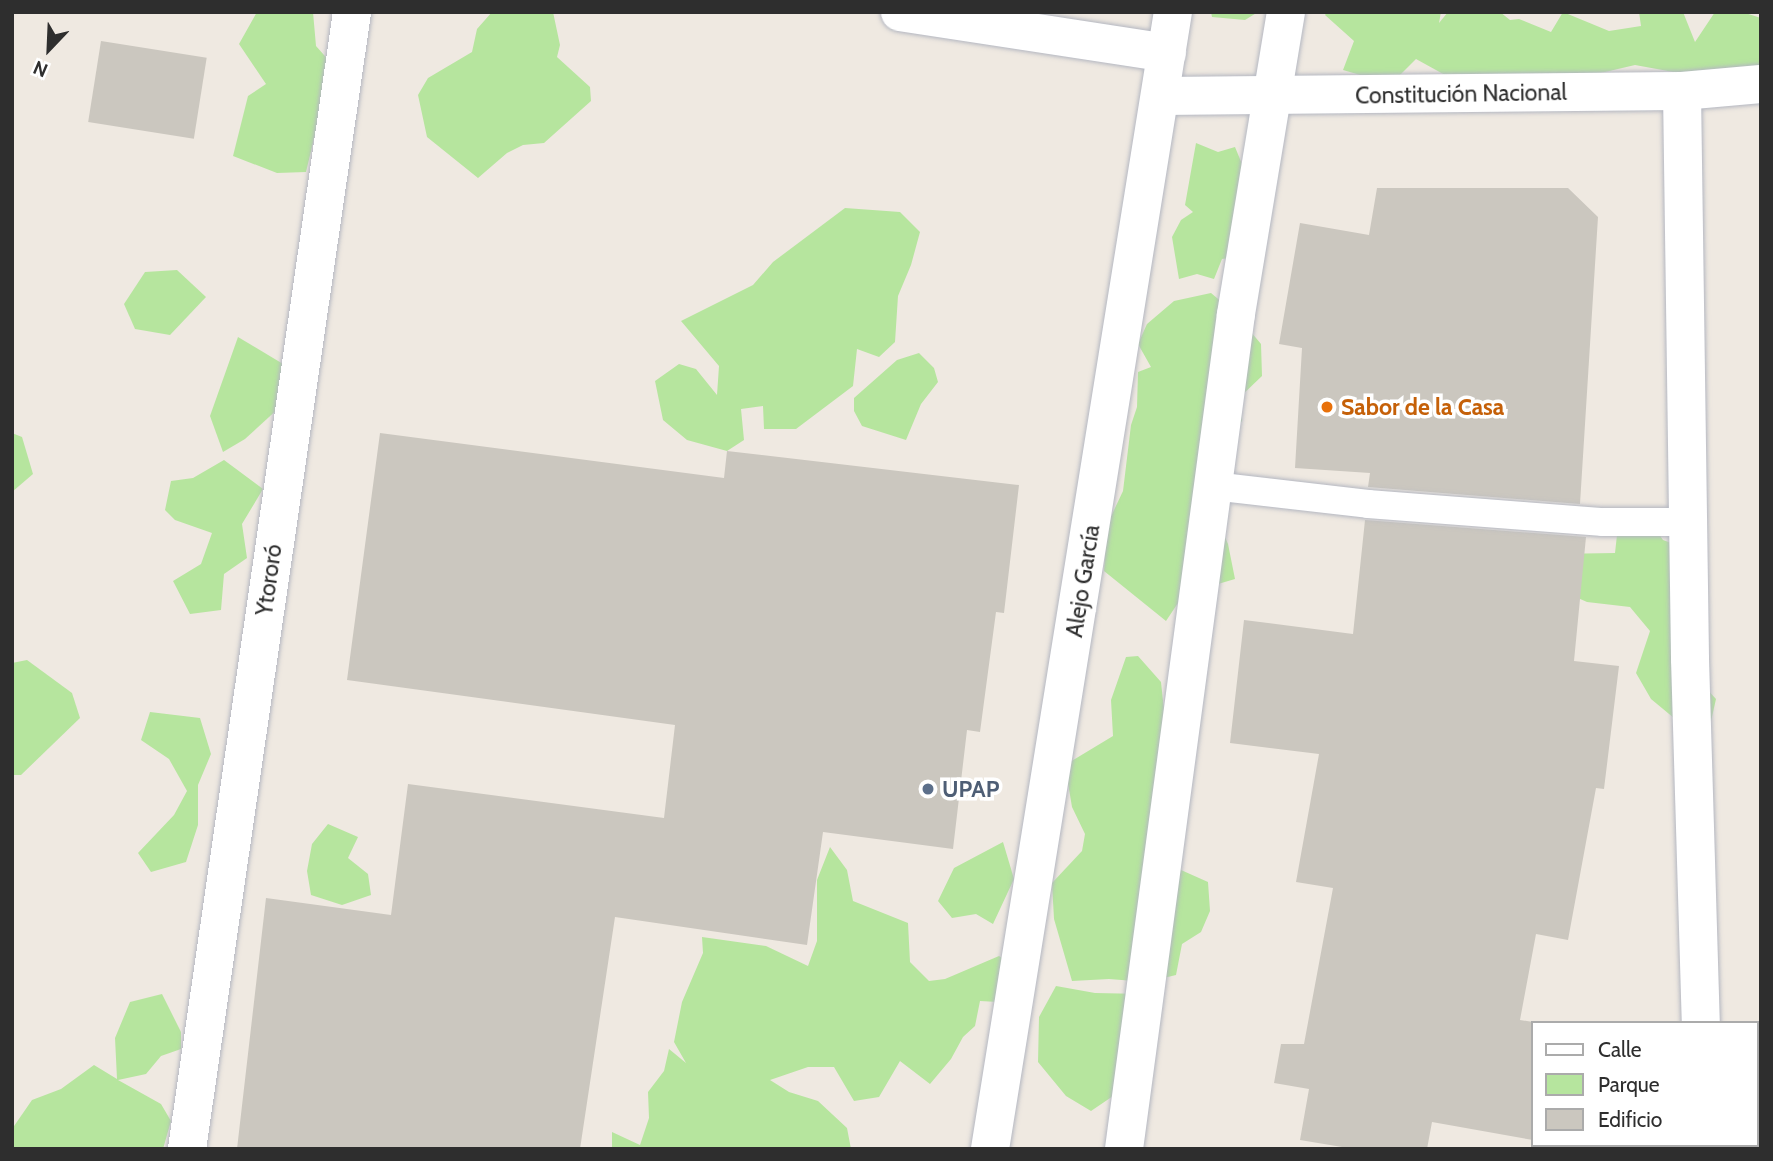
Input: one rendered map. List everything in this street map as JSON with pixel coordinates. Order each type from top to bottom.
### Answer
[{"type":"street","name":"Ytororó","points":[[187,1149],[352,12]]},
{"type":"street","points":[[900,12],[1167,53]]},
{"type":"street","name":"Alejo García","points":[[990,1149],[1173,12]]},
{"type":"street","points":[[1124,1149],[1236,314],[1286,12]]},
{"type":"street","name":"Constitución Nacional","points":[[1161,96],[1682,91],[1761,84]]},
{"type":"street","points":[[1682,91],[1687,522],[1701,1021]]},
{"type":"lane","points":[[1213,486],[1368,504],[1603,522],[1687,522]]},
{"type":"green space","points":[[257,12],[313,12],[316,46],[332,64],[306,172],[277,173],[233,156],[248,96],[266,84],[239,44]]},
{"type":"green space","points":[[492,12],[553,12],[560,45],[557,57],[590,87],[591,101],[544,143],[523,145],[507,153],[478,178],[427,137],[418,95],[428,78],[472,52],[477,29]]},
{"type":"green space","points":[[1211,12],[1258,12],[1245,20],[1212,17]]},
{"type":"green space","points":[[1327,12],[1441,12],[1439,23],[1448,12],[1500,12],[1510,20],[1519,19],[1551,32],[1563,12],[1609,31],[1641,26],[1639,12],[1683,12],[1695,42],[1715,12],[1742,12],[1761,18],[1761,88],[1635,65],[1588,76],[1445,75],[1416,59],[1391,84],[1343,70],[1354,41],[1325,15]]},
{"type":"green space","points":[[1196,143],[1218,152],[1235,147],[1242,164],[1257,254],[1222,259],[1214,279],[1197,274],[1179,279],[1172,237],[1181,220],[1193,212],[1185,205]]},
{"type":"green space","points":[[845,208],[900,212],[920,232],[911,265],[898,296],[895,342],[879,357],[857,349],[853,386],[796,429],[764,429],[763,406],[741,409],[744,440],[727,451],[687,440],[663,420],[655,381],[679,364],[696,369],[717,395],[719,366],[681,321],[753,285],[773,262]]},
{"type":"green space","points":[[177,270],[206,297],[170,335],[135,329],[124,304],[145,272]]},
{"type":"green space","points":[[1211,293],[1236,314],[1261,344],[1262,376],[1239,398],[1242,421],[1214,455],[1208,498],[1228,544],[1235,579],[1184,594],[1166,621],[1104,571],[1107,525],[1123,491],[1131,425],[1137,407],[1138,372],[1151,367],[1138,344],[1147,324],[1174,301]]},
{"type":"green space","points":[[238,337],[298,373],[280,407],[245,439],[223,452],[210,416]]},
{"type":"green space","points":[[919,353],[934,368],[938,382],[921,404],[906,440],[862,426],[854,411],[854,398],[897,360]]},
{"type":"green space","points":[[12,433],[22,437],[33,474],[12,492]]},
{"type":"green space","points":[[224,460],[263,489],[242,524],[247,558],[224,574],[221,610],[190,614],[173,581],[201,564],[212,533],[175,520],[165,510],[171,481],[193,478]]},
{"type":"green space","points":[[1650,521],[1663,540],[1704,555],[1705,687],[1716,699],[1711,721],[1692,733],[1651,699],[1636,673],[1650,631],[1630,607],[1587,602],[1560,590],[1554,554],[1615,553],[1618,526]]},
{"type":"green space","points":[[1138,656],[1161,682],[1181,870],[1208,882],[1210,911],[1201,932],[1182,944],[1176,975],[1147,982],[1109,979],[1072,981],[1054,919],[1052,883],[1082,851],[1085,834],[1072,807],[1065,765],[1113,736],[1111,700],[1126,657]]},
{"type":"green space","points":[[27,660],[72,693],[80,718],[21,775],[12,775],[12,663]]},
{"type":"green space","points":[[150,712],[200,718],[211,754],[198,785],[198,825],[186,862],[151,872],[138,853],[174,815],[187,791],[169,759],[141,740]]},
{"type":"green space","points":[[328,824],[358,837],[348,858],[368,874],[371,895],[342,905],[311,895],[307,871],[312,844]]},
{"type":"green space","points":[[1003,842],[1014,879],[993,924],[976,914],[952,918],[938,901],[954,868]]},
{"type":"green space","points":[[830,847],[847,870],[853,901],[908,923],[910,962],[929,981],[945,979],[999,956],[1021,970],[1016,1003],[980,1001],[975,1026],[963,1037],[951,1059],[930,1084],[900,1061],[879,1097],[854,1101],[834,1067],[808,1067],[770,1080],[789,1092],[818,1101],[847,1128],[851,1149],[612,1149],[612,1132],[640,1145],[649,1118],[648,1092],[664,1071],[669,1049],[686,1063],[674,1042],[682,1002],[703,953],[702,937],[766,946],[808,966],[817,941],[817,880]]},
{"type":"green space","points":[[1056,986],[1095,993],[1144,994],[1147,1073],[1091,1111],[1066,1096],[1038,1062],[1039,1017]]},
{"type":"green space","points":[[162,994],[181,1032],[181,1049],[161,1056],[146,1074],[118,1080],[161,1104],[171,1121],[163,1149],[12,1149],[12,1129],[32,1100],[61,1089],[94,1065],[117,1079],[115,1038],[130,1002]]},
{"type":"building","points":[[101,41],[207,58],[194,139],[88,122]]},
{"type":"building","points":[[1377,188],[1568,188],[1598,217],[1580,504],[1368,487],[1370,473],[1295,468],[1302,348],[1279,344],[1300,223],[1369,235]]},
{"type":"building","points":[[380,433],[724,478],[727,451],[1019,485],[1004,613],[996,612],[980,732],[967,730],[953,849],[823,832],[807,945],[615,917],[580,1149],[237,1149],[266,898],[391,915],[408,784],[664,818],[675,725],[347,680]]},
{"type":"building","points":[[1365,520],[1586,537],[1574,661],[1619,666],[1604,789],[1596,788],[1568,940],[1536,934],[1520,1020],[1532,1022],[1532,1140],[1432,1122],[1427,1149],[1354,1149],[1300,1140],[1309,1089],[1274,1083],[1281,1044],[1304,1044],[1333,888],[1296,882],[1319,754],[1230,743],[1244,620],[1353,634]]},
{"type":"place","name":"Sabor de la Casa","points":[[1327,407]]},
{"type":"place","name":"UPAP","points":[[928,789]]}]
